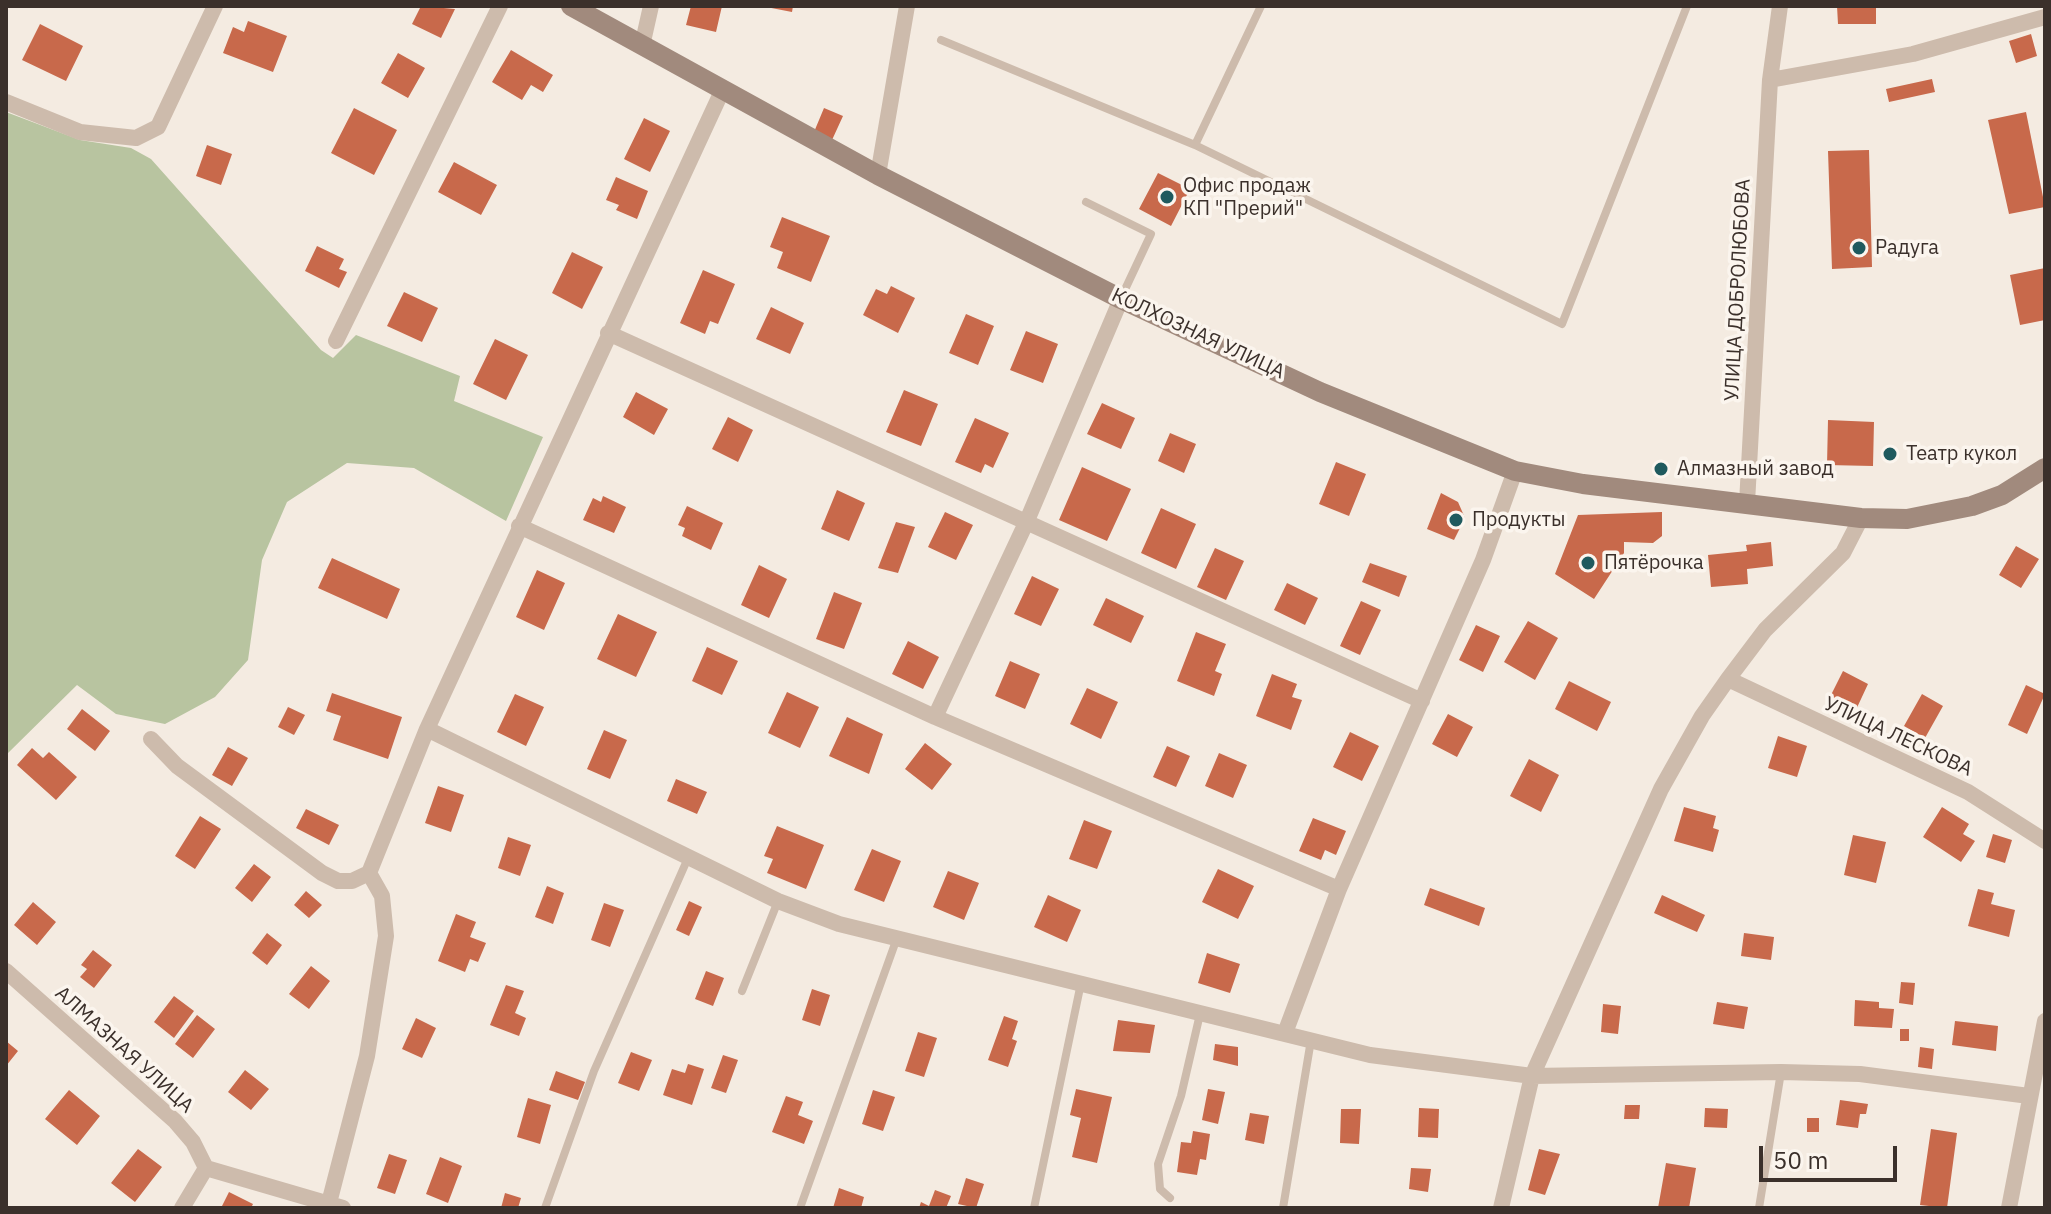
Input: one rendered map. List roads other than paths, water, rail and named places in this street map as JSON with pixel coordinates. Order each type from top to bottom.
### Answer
[{"type":"main road","name":"КОЛХОЗНАЯ УЛИЦА","points":[[571,6],[878,175],[1121,299],[1320,392],[1515,471],[1583,484],[1867,518],[1907,519],[1972,506],[2002,495],[2045,468]]},
{"type":"street","points":[[6,102],[80,132],[136,138],[158,127],[215,6]]},
{"type":"street","points":[[336,341],[500,6]]},
{"type":"street","points":[[642,46],[651,6]]},
{"type":"street","points":[[878,175],[907,6]]},
{"type":"street","name":"УЛИЦА ДОБРОЛЮБОВА","points":[[1747,503],[1770,80],[1780,6]]},
{"type":"street","points":[[1770,80],[1913,54],[2045,17]]},
{"type":"street","points":[[151,739],[177,766],[322,873],[338,881],[352,881],[369,873],[427,729],[722,91]]},
{"type":"street","points":[[935,717],[1026,523],[1121,299]]},
{"type":"street","points":[[608,333],[1422,701]]},
{"type":"street","points":[[1285,1033],[1339,889],[1500,532],[1515,471]]},
{"type":"street","points":[[1501,1208],[1532,1076],[1661,789],[1702,716],[1765,630],[1843,553],[1867,518]]},
{"type":"street","points":[[519,526],[935,717],[1339,889]]},
{"type":"street","name":"УЛИЦА ЛЕСКОВА","points":[[1728,679],[1968,792],[2045,841]]},
{"type":"street","points":[[427,729],[778,901],[839,924],[1370,1055],[1532,1076],[1781,1072],[1860,1074],[2029,1096]]},
{"type":"street","points":[[182,1208],[206,1168],[334,1206],[367,1056],[386,936],[382,896],[369,873]]},
{"type":"street","name":"АЛМАЗНАЯ УЛИЦА","points":[[6,971],[158,1103],[193,1142],[206,1168]]},
{"type":"street","points":[[2009,1208],[2045,1021]]},
{"type":"lane","points":[[1195,145],[1261,6]]},
{"type":"lane","points":[[941,40],[1195,145],[1562,324],[1687,6]]},
{"type":"lane","points":[[1086,202],[1151,234],[1121,299]]},
{"type":"lane","points":[[545,1208],[594,1071],[688,858]]},
{"type":"lane","points":[[742,991],[778,901]]},
{"type":"lane","points":[[800,1208],[897,938]]},
{"type":"lane","points":[[1034,1208],[1081,983]]},
{"type":"lane","points":[[1170,1198],[1160,1189],[1158,1164],[1181,1096],[1200,1012]]},
{"type":"lane","points":[[1283,1208],[1311,1039]]},
{"type":"lane","points":[[1759,1208],[1781,1072]]},
{"type":"place","name":"Офис продаж КП \"Прерий\"","points":[[1167,197]]},
{"type":"place","name":"Радуга","points":[[1859,248]]},
{"type":"place","name":"Театр кукол","points":[[1890,454]]},
{"type":"place","name":"Алмазный завод","points":[[1661,469]]},
{"type":"place","name":"Продукты","points":[[1456,520]]},
{"type":"place","name":"Пятёрочка","points":[[1588,563]]}]
